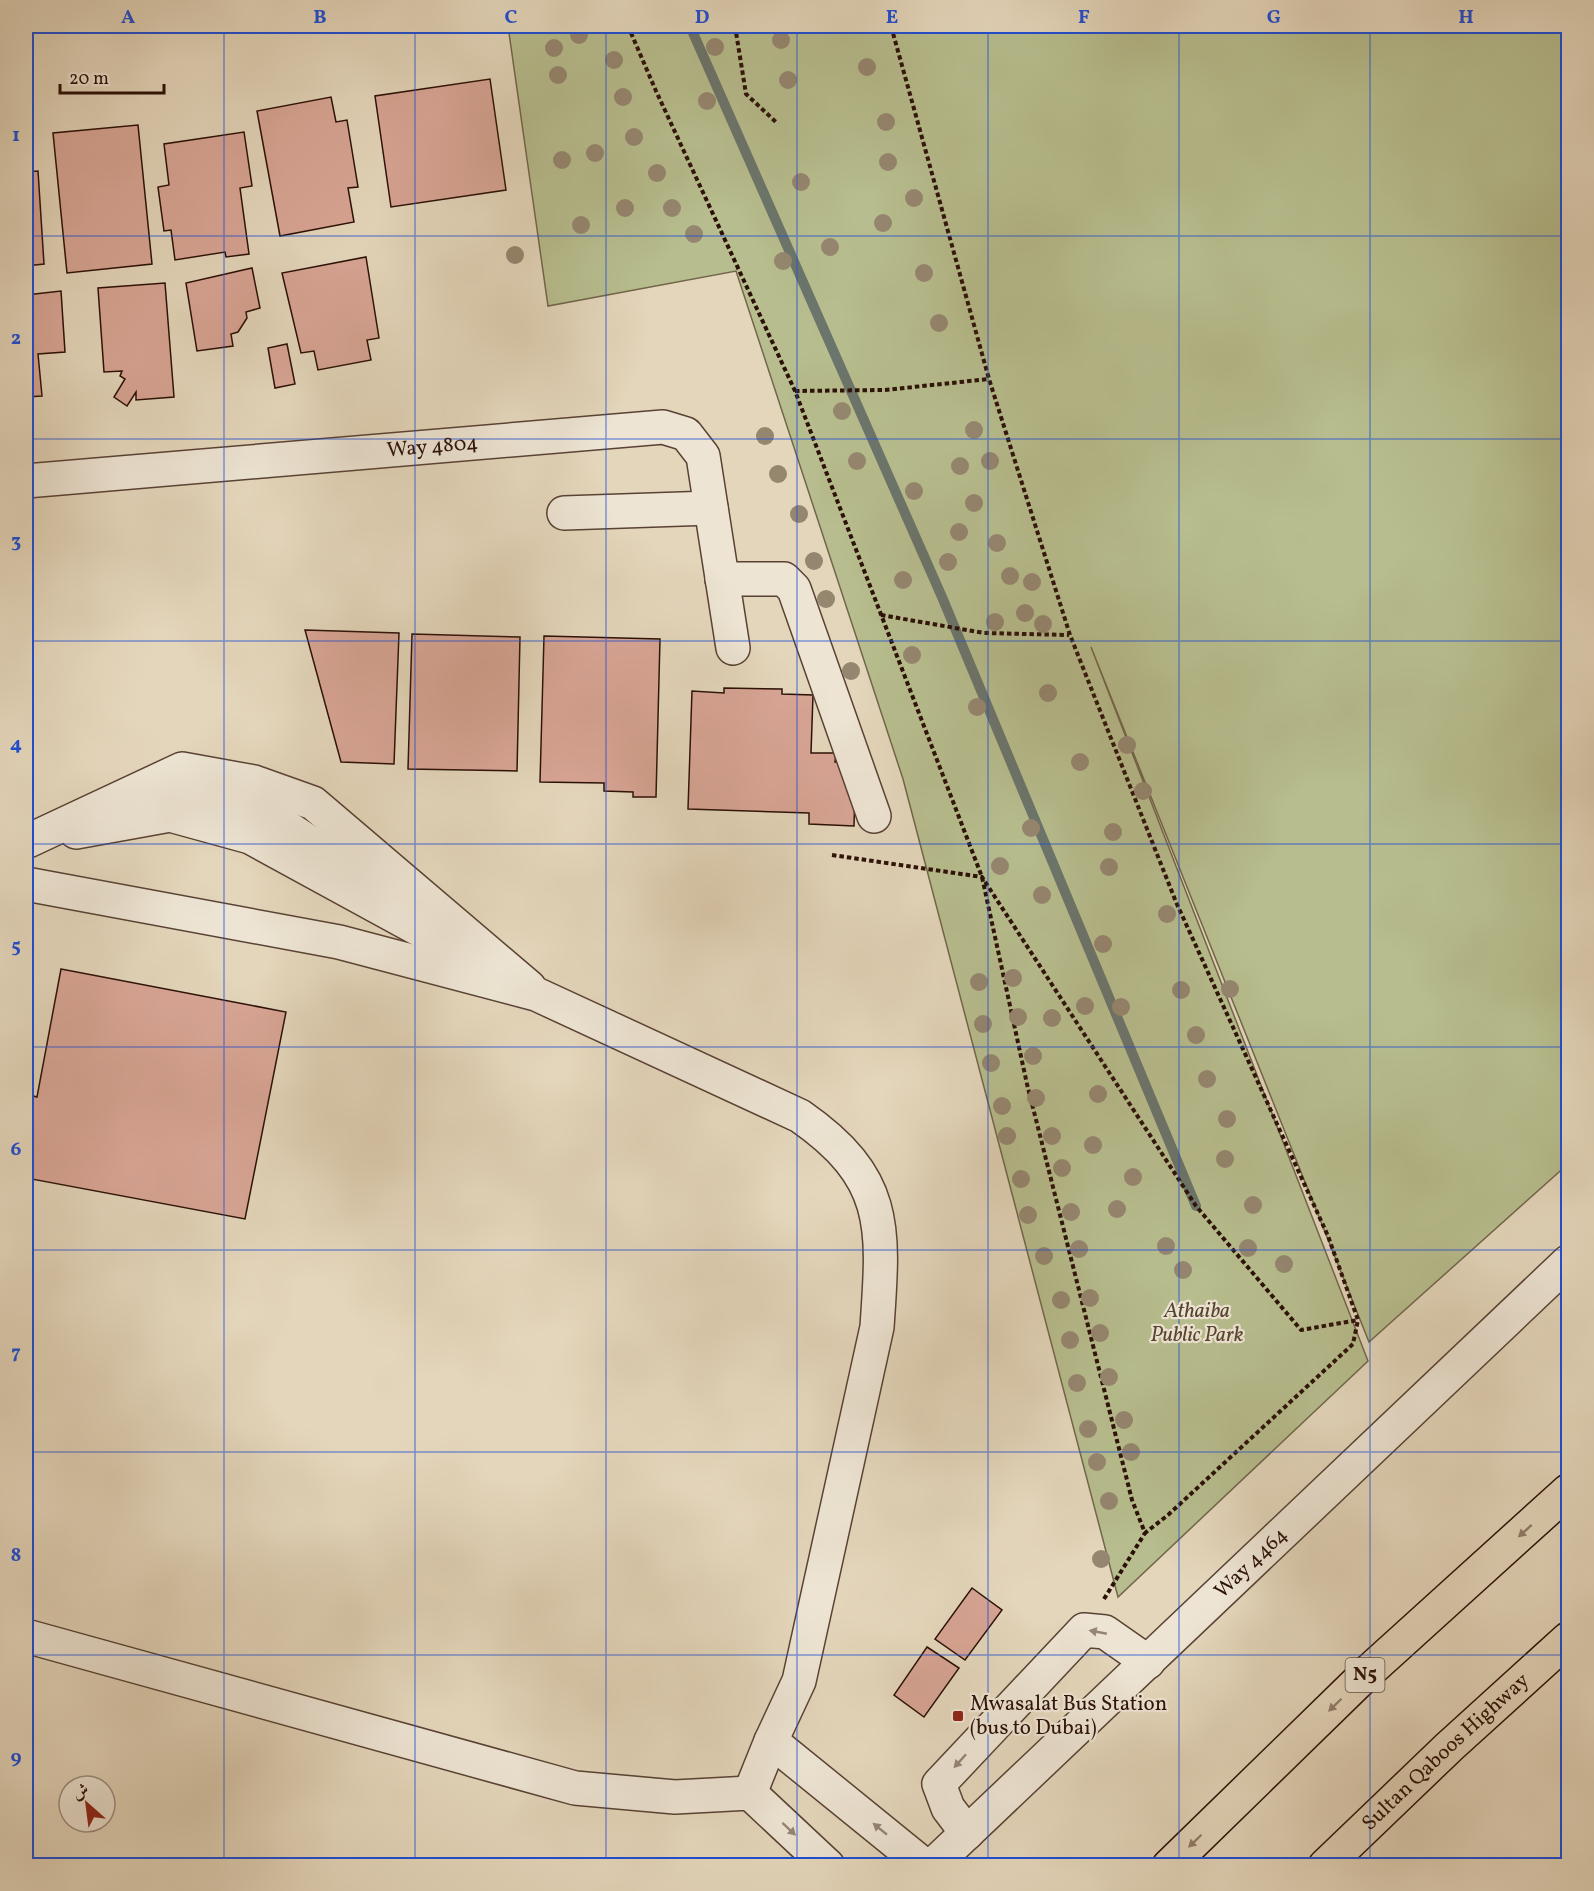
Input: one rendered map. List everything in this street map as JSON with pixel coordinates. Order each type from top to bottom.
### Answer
[{"type":"highway","name":"N5","points":[[1169,1866],[1367,1673],[1569,1491]]},
{"type":"highway","name":"Sultan Qaboos Highway","points":[[1325,1866],[1449,1747],[1569,1639]]},
{"type":"street","name":"Way 4804","points":[[26,480],[663,427],[686,434],[703,456],[733,648]]},
{"type":"street","points":[[564,513],[711,508]]},
{"type":"street","points":[[722,579],[784,579],[794,589],[874,816]]},
{"type":"street","points":[[27,841],[174,789],[270,816],[536,994],[800,1116],[831,1137],[858,1167],[876,1206],[881,1271],[877,1327],[799,1681],[750,1793]]},
{"type":"street","points":[[26,884],[339,942],[536,994]]},
{"type":"street","name":"Way 4464","points":[[933,1866],[1569,1262]]},
{"type":"street","points":[[967,1833],[948,1809],[939,1784],[1084,1630],[1105,1632],[1148,1662]]},
{"type":"street","points":[[26,1636],[575,1788],[675,1797],[750,1793],[828,1866]]},
{"type":"street","points":[[771,1741],[925,1866]]},
{"type":"path","points":[[628,26],[795,391],[982,877],[1033,1107],[1132,1500],[1145,1533]]},
{"type":"path","points":[[735,26],[746,94],[777,123]]},
{"type":"path","points":[[891,26],[989,379],[1070,635],[1176,902],[1328,1236],[1358,1320],[1353,1344],[1168,1515],[1145,1533],[1084,1630]]},
{"type":"path","points":[[795,391],[885,390],[989,379]]},
{"type":"path","points":[[880,615],[984,633],[1070,635]]},
{"type":"path","points":[[832,855],[982,877],[1196,1206],[1301,1330],[1358,1320]]},
{"type":"green space","name":"Athaiba Public Park","points":[[508,26],[1568,26],[1568,1164],[1369,1342],[1091,647],[1368,1361],[1118,1597],[903,779],[736,271],[548,306]]},
{"type":"building","points":[[490,79],[506,190],[391,207],[375,96]]},
{"type":"building","points":[[331,97],[336,122],[347,120],[358,187],[348,188],[354,222],[280,236],[257,111]]},
{"type":"building","points":[[138,125],[152,264],[67,273],[53,133]]},
{"type":"building","points":[[244,132],[252,186],[240,188],[249,254],[226,257],[225,252],[175,260],[171,230],[164,231],[158,187],[169,185],[164,144]]},
{"type":"building","points":[[38,171],[44,264],[26,266],[26,172]]},
{"type":"building","points":[[366,257],[379,338],[367,340],[371,360],[318,370],[314,351],[301,353],[282,273]]},
{"type":"building","points":[[252,268],[260,308],[246,312],[247,318],[238,332],[231,334],[233,346],[197,351],[186,283]]},
{"type":"building","points":[[165,283],[174,397],[136,400],[136,392],[127,406],[114,397],[125,379],[120,376],[122,371],[104,372],[98,288]]},
{"type":"building","points":[[61,291],[65,352],[38,354],[42,396],[26,397],[26,295]]},
{"type":"building","points":[[287,344],[295,384],[275,388],[268,348]]},
{"type":"building","points":[[305,630],[399,633],[394,764],[341,762]]},
{"type":"building","points":[[412,634],[520,637],[517,771],[408,769]]},
{"type":"building","points":[[544,636],[660,639],[656,797],[633,797],[633,792],[604,791],[604,783],[540,782]]},
{"type":"building","points":[[724,688],[782,689],[782,694],[813,695],[811,753],[836,753],[835,762],[842,762],[855,791],[854,826],[809,824],[809,813],[688,809],[692,691],[724,693]]},
{"type":"building","points":[[61,969],[286,1012],[245,1219],[26,1178],[26,1094],[37,1097]]},
{"type":"building","points":[[972,1588],[1002,1610],[965,1660],[935,1639]]},
{"type":"building","points":[[927,1647],[959,1668],[924,1717],[894,1695]]},
{"type":"waterway","points":[[690,26],[942,597],[1196,1206]]},
{"type":"place","name":"Mwasalat Bus Station (bus to Dubai)","points":[[958,1716]]}]
